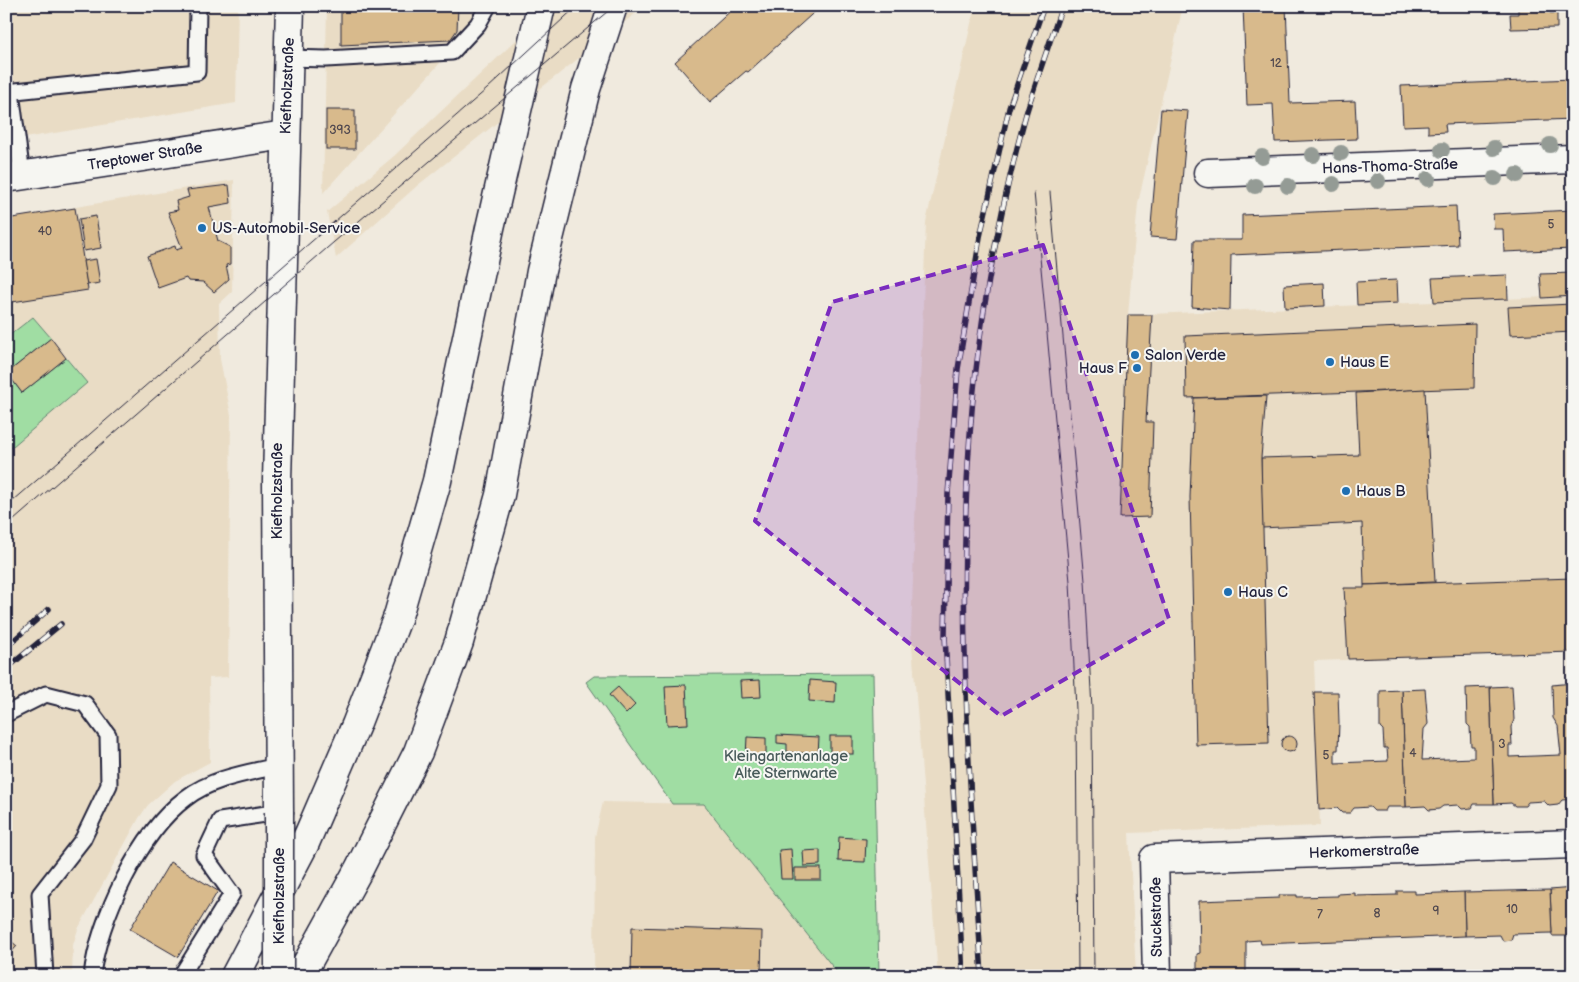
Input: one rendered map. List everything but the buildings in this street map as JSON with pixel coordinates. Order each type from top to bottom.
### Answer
[{"type":"main road","name":"Kiefholzstraße","points":[[279,976],[276,480],[290,6]]},
{"type":"main road","points":[[235,976],[305,843],[356,725],[398,616],[437,481],[490,228],[541,6]]},
{"type":"main road","points":[[300,976],[359,870],[418,752],[459,642],[500,495],[541,271],[586,88],[613,6]]},
{"type":"main road","name":"Treptower Straße","points":[[14,177],[285,135]]},
{"type":"main road","name":"Hans-Thoma-Straße","points":[[1208,173],[1573,159]]},
{"type":"main road","name":"Herkomerstraße","points":[[1154,859],[1573,844]]},
{"type":"main road","name":"Stuckstraße","points":[[1154,859],[1157,976]]},
{"type":"lane","points":[[14,177],[9,92],[197,72],[198,6]]},
{"type":"lane","points":[[287,58],[326,59],[452,52],[478,24],[488,6]]},
{"type":"lane","points":[[6,714],[46,694],[85,704],[108,735],[109,785],[83,839],[40,894],[45,976]]},
{"type":"lane","points":[[92,976],[94,957],[111,906],[137,857],[161,820],[186,797],[219,780],[278,766]]},
{"type":"lane","points":[[182,976],[232,894],[204,855],[220,821],[279,812]]},
{"type":"highlighted area","points":[[1043,245],[1169,619],[1001,716],[755,521],[832,302]]},
{"type":"shaded area","points":[[6,6],[238,6],[236,103],[6,141]]},
{"type":"shaded area","points":[[327,6],[478,6],[458,43],[323,193]]},
{"type":"shaded area","points":[[552,6],[645,6],[418,185],[336,258],[327,212],[394,156]]},
{"type":"shaded area","points":[[975,6],[1265,6],[1182,10],[1138,203],[1128,315],[1573,296],[1573,652],[1314,661],[1320,826],[1129,833],[1136,976],[938,976],[911,633],[926,222]]},
{"type":"shaded area","points":[[234,180],[232,292],[219,304],[220,359],[231,415],[228,677],[209,678],[210,762],[175,781],[148,805],[139,818],[78,929],[73,945],[72,976],[6,976],[6,452],[87,383],[33,317],[6,338],[6,219]]},
{"type":"shaded area","points":[[603,802],[704,804],[840,976],[594,976],[595,837]]},
{"type":"green space","points":[[33,317],[51,338],[7,373],[22,393],[66,358],[87,383],[6,452],[6,338]]},
{"type":"green space","name":"Kleingartenanlage Alte Sternwarte","points":[[873,674],[879,976],[840,976],[704,804],[672,804],[586,682],[594,676]]},
{"type":"tram line","points":[[6,507],[487,89],[577,6]]},
{"type":"tram line","points":[[6,527],[334,242],[614,6]]},
{"type":"tram line","points":[[1034,192],[1070,582],[1076,710],[1078,976]]},
{"type":"tram line","points":[[1050,192],[1085,581],[1092,709],[1094,976]]},
{"type":"railway","points":[[963,976],[945,636],[948,494],[958,369],[980,237],[1009,108],[1044,6]]},
{"type":"railway","points":[[982,976],[968,749],[964,597],[969,446],[980,339],[1003,208],[1026,114],[1062,6]]},
{"type":"railway","points":[[6,647],[49,609]]},
{"type":"railway","points":[[6,669],[61,624]]},
{"type":"place","name":"US-Automobil-Service","points":[[202,228]]},
{"type":"place","name":"Salon Verde","points":[[1135,355]]},
{"type":"place","name":"Haus E","points":[[1330,362]]},
{"type":"place","name":"Haus F","points":[[1137,368]]},
{"type":"place","name":"Haus B","points":[[1346,491]]},
{"type":"place","name":"Haus C","points":[[1228,592]]}]
